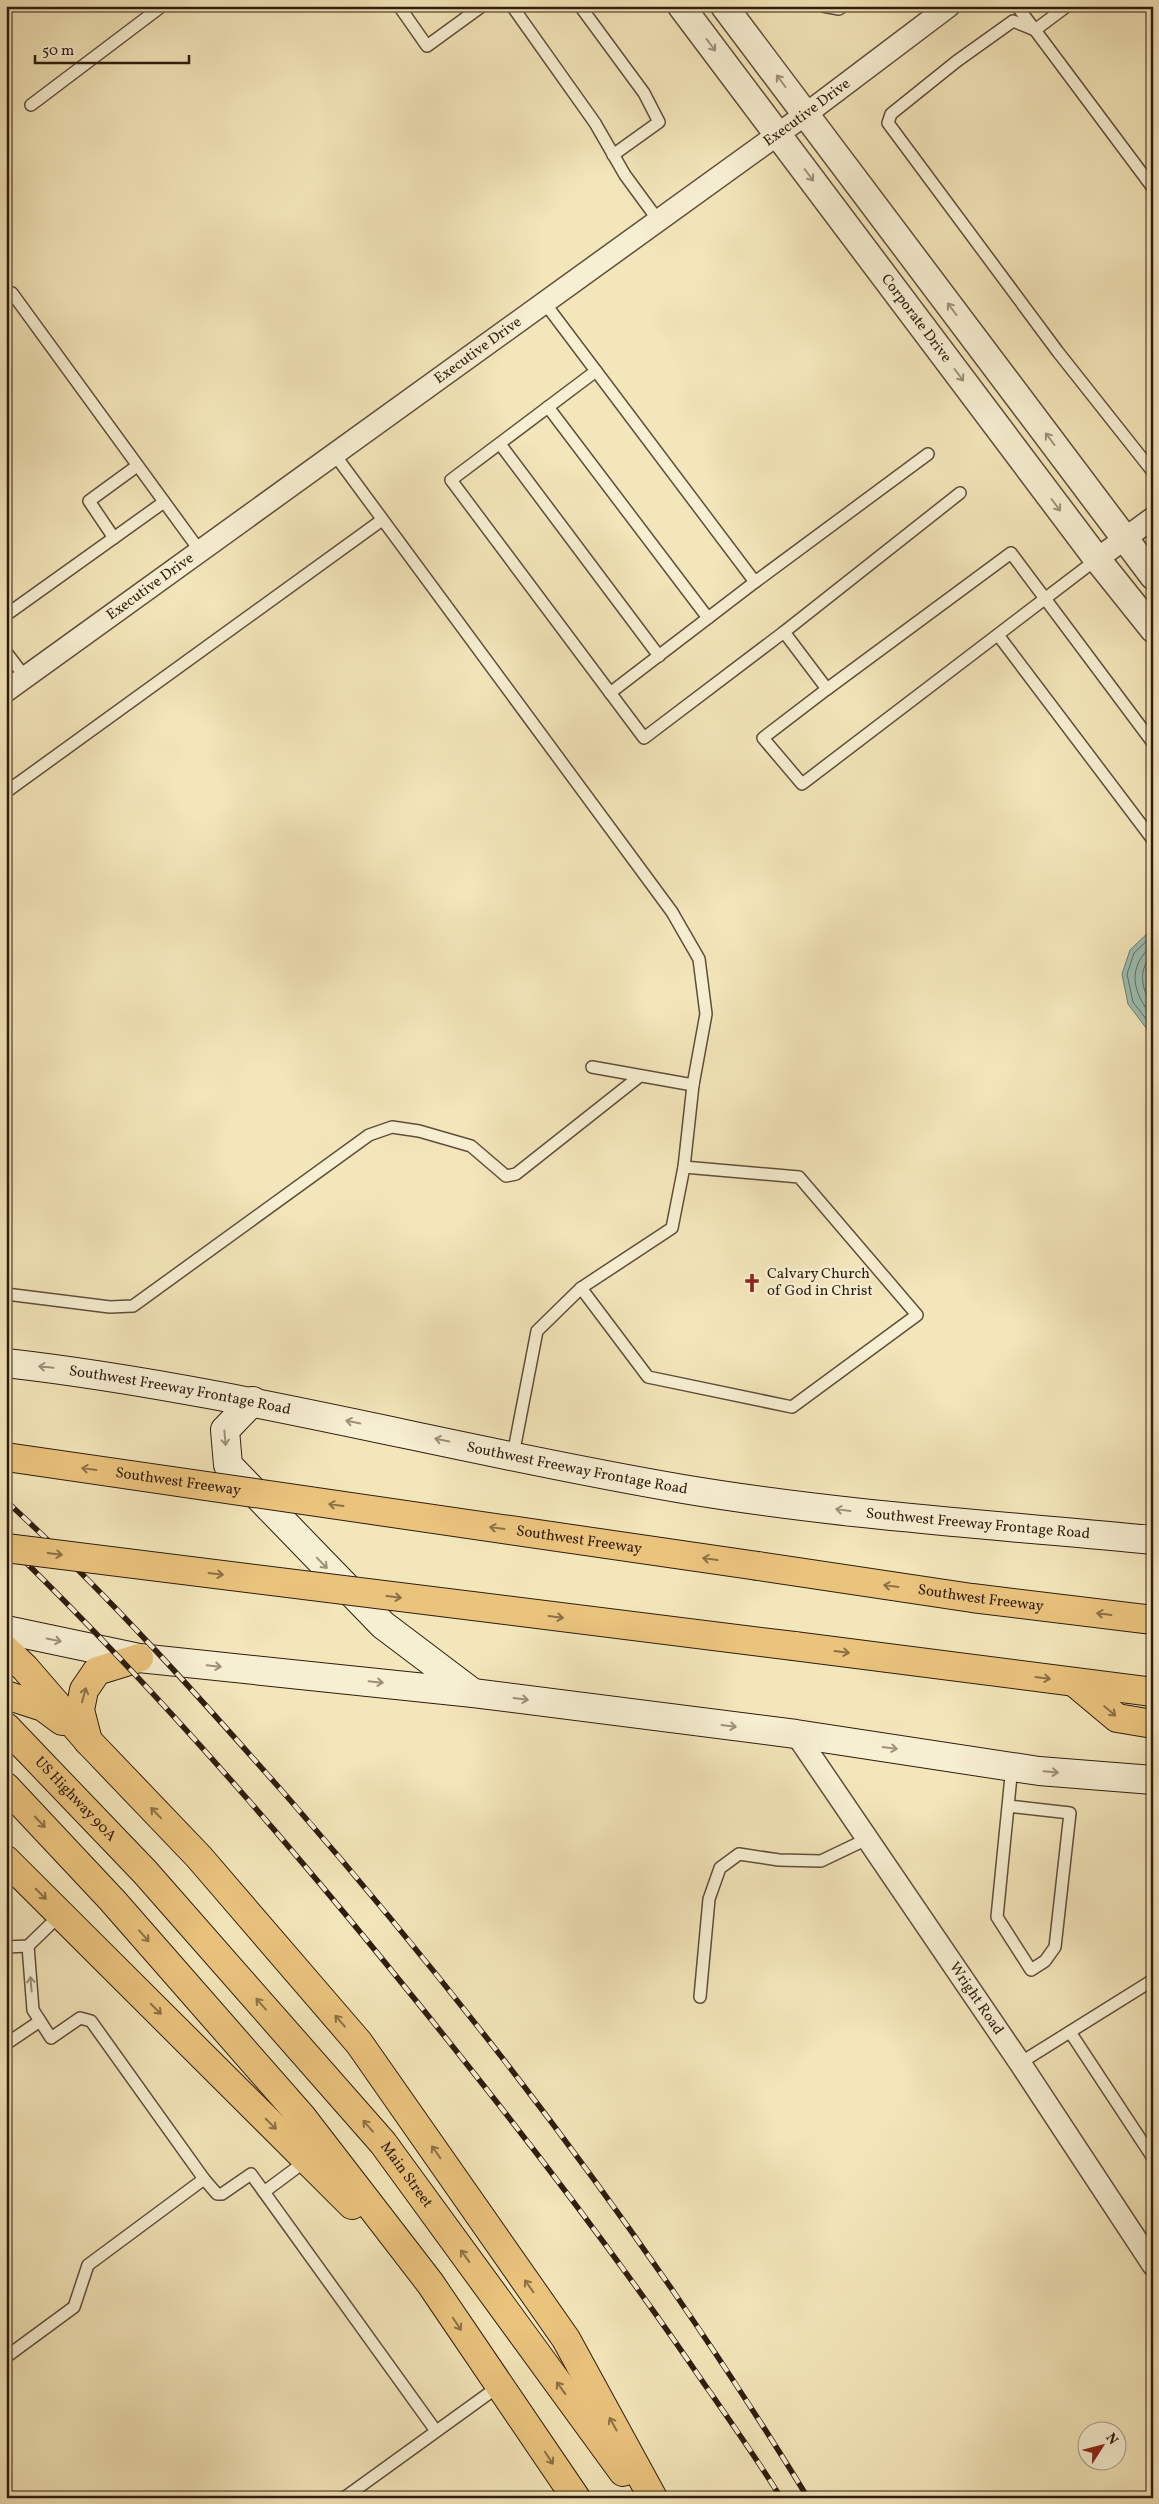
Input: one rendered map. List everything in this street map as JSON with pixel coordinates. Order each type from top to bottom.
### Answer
[{"type":"highway","name":"Southwest Freeway","points":[[6,1457],[972,1598],[1153,1620]]},
{"type":"highway","points":[[6,1548],[1153,1692]]},
{"type":"highway","points":[[6,1650],[25,1668],[89,1742],[199,1857],[359,2043],[566,2339],[653,2498]]},
{"type":"highway","points":[[89,1742],[80,1710],[84,1690],[98,1670],[140,1658]]},
{"type":"highway","points":[[1074,1682],[1117,1718],[1153,1724]]},
{"type":"highway","points":[[6,1695],[44,1707],[89,1742]]},
{"type":"highway","name":"US Highway 90A","points":[[6,1727],[145,1872]]},
{"type":"highway","points":[[6,1787],[112,1900],[302,2117],[430,2284],[576,2498]]},
{"type":"highway","points":[[6,1860],[430,2284]]},
{"type":"highway","name":"Main Street","points":[[145,1872],[383,2143],[641,2498]]},
{"type":"main road","name":"Southwest Freeway Frontage Road","points":[[6,1363],[85,1372],[253,1401],[683,1489],[848,1511],[1153,1540]]},
{"type":"main road","points":[[253,1401],[225,1430],[228,1465],[383,1625],[472,1693]]},
{"type":"main road","points":[[6,1630],[140,1658],[472,1693],[796,1734],[1012,1766],[1153,1780]]},
{"type":"street","name":"Corporate Drive","points":[[681,6],[1097,559],[1153,629]]},
{"type":"street","points":[[724,6],[1153,576]]},
{"type":"street","name":"Executive Drive","points":[[6,691],[806,114],[949,6]]},
{"type":"street","points":[[1097,559],[1153,518]]},
{"type":"street","name":"Wright Road","points":[[796,1734],[1020,2063],[1153,2265]]},
{"type":"lane","points":[[32,105],[162,6]]},
{"type":"lane","points":[[399,6],[428,46],[482,6]]},
{"type":"lane","points":[[512,6],[595,123],[624,175],[658,220]]},
{"type":"lane","points":[[580,6],[644,92],[659,122],[613,155]]},
{"type":"lane","points":[[823,6],[839,9],[843,6]]},
{"type":"lane","points":[[1018,6],[1153,188]]},
{"type":"lane","points":[[1035,30],[1067,6]]},
{"type":"lane","points":[[1035,30],[1013,21],[957,61],[891,114],[888,123],[1058,352],[1153,472]]},
{"type":"lane","points":[[12,292],[200,552]]},
{"type":"lane","points":[[544,302],[755,582]]},
{"type":"lane","points":[[596,371],[451,480],[644,738],[784,632],[960,493]]},
{"type":"lane","points":[[548,407],[708,618]]},
{"type":"lane","points":[[500,444],[658,656]]},
{"type":"lane","points":[[610,693],[755,582],[928,454]]},
{"type":"lane","points":[[334,455],[672,912],[699,958],[706,1014],[693,1085],[684,1168],[672,1228],[581,1288],[537,1331],[513,1455]]},
{"type":"lane","points":[[114,538],[89,501],[138,466]]},
{"type":"lane","points":[[6,615],[164,502]]},
{"type":"lane","points":[[6,792],[382,520]]},
{"type":"lane","points":[[1097,559],[1045,599],[998,635],[802,784],[763,738],[1011,553],[1045,599],[1153,743]]},
{"type":"lane","points":[[784,632],[827,689]]},
{"type":"lane","points":[[998,635],[1153,840]]},
{"type":"lane","points":[[6,652],[24,677]]},
{"type":"lane","points":[[592,1067],[693,1085]]},
{"type":"lane","points":[[6,1294],[110,1307],[133,1306],[369,1135],[392,1127],[419,1131],[471,1146],[506,1176],[516,1174],[640,1076]]},
{"type":"lane","points":[[581,1288],[648,1377],[792,1407],[917,1315],[799,1177],[684,1168]]},
{"type":"lane","points":[[1008,1806],[1070,1813],[1055,1946],[1045,1961],[1031,1970],[997,1918],[1008,1806],[1012,1766]]},
{"type":"lane","points":[[700,1997],[709,1899],[720,1868],[739,1854],[779,1860],[821,1861],[867,1839]]},
{"type":"lane","points":[[6,1948],[28,1946],[62,1914]]},
{"type":"lane","points":[[28,1946],[33,2010],[51,2038],[80,2018],[91,2021],[204,2179],[217,2194],[222,2194],[251,2174],[436,2431]]},
{"type":"lane","points":[[1020,2063],[1153,1980]]},
{"type":"lane","points":[[6,2044],[40,2021]]},
{"type":"lane","points":[[1070,2032],[1153,2158]]},
{"type":"lane","points":[[264,2192],[307,2160]]},
{"type":"lane","points":[[6,2357],[74,2308],[88,2265],[204,2179]]},
{"type":"lane","points":[[344,2498],[500,2386]]},
{"type":"water","points":[[1153,928],[1153,1037],[1128,1004],[1122,974],[1130,950]]},
{"type":"railway","points":[[6,1501],[81,1572],[187,1685],[290,1800],[429,1966],[497,2051],[628,2226],[750,2406],[808,2498]]},
{"type":"railway","points":[[6,1543],[129,1668],[188,1732],[359,1931],[469,2067],[590,2223],[677,2344],[781,2498]]},
{"type":"place","name":"Calvary Church of God in Christ","points":[[752,1283]]}]
